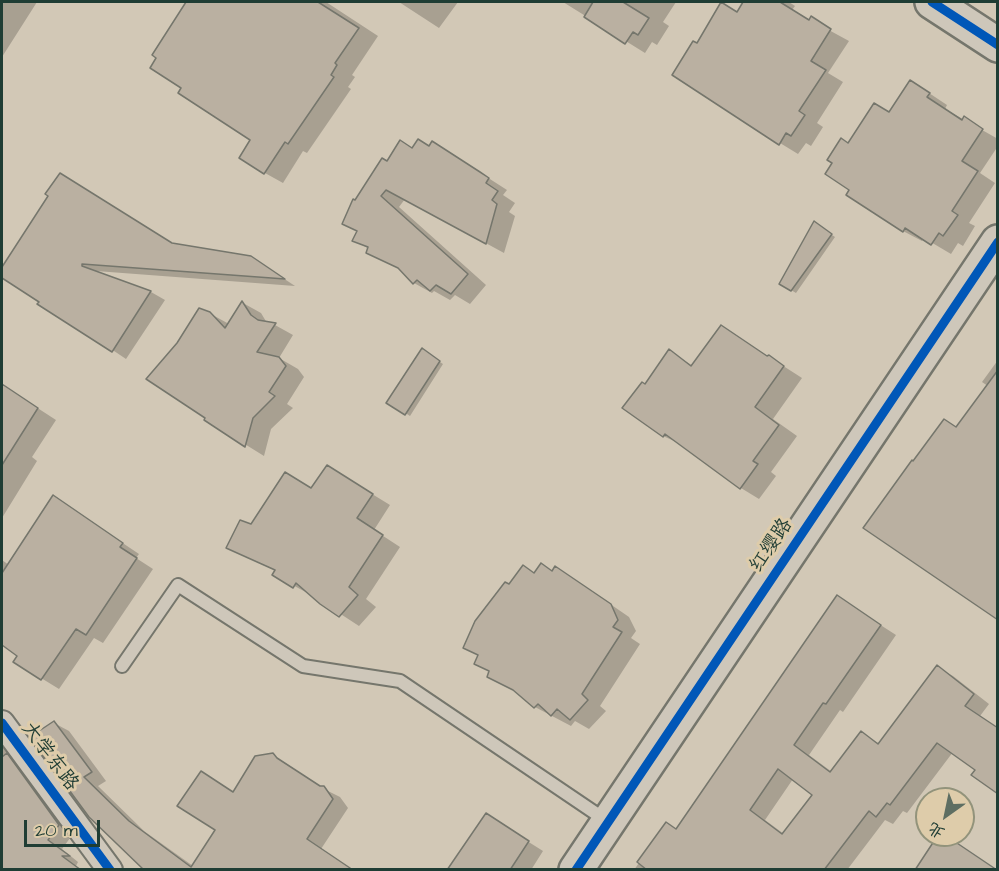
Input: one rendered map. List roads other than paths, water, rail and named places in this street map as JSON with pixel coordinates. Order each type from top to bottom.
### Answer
[{"type":"street","points":[[932,2],[998,45]]},
{"type":"street","name":"红缨路","points":[[576,870],[998,242]]},
{"type":"street","name":"大学东路","points":[[2,723],[110,870]]},
{"type":"lane","points":[[122,666],[178,585],[303,666],[400,681],[608,822]]}]
